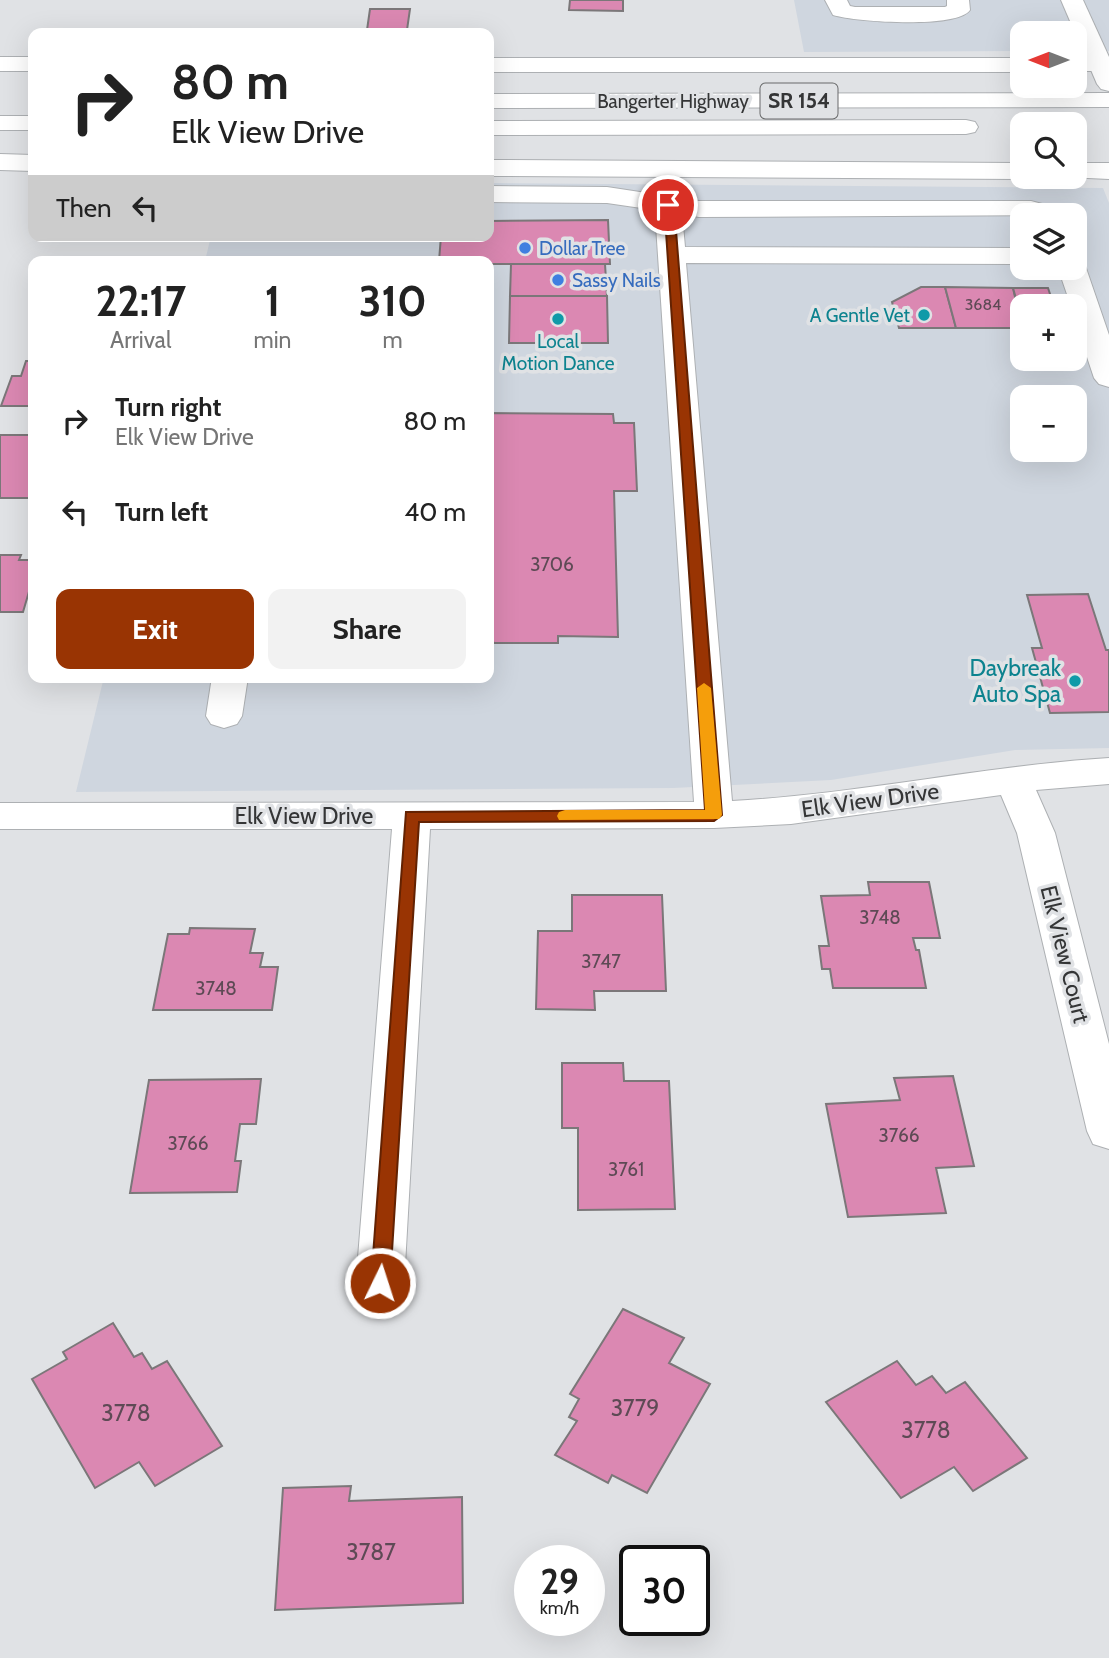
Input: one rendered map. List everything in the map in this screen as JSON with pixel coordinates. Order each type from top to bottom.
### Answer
[{"type":"main road","points":[[836,0],[841,10],[853,14],[947,14],[959,10],[958,0]]},
{"type":"main road","points":[[1072,0],[1105,71]]},
{"type":"main road","points":[[0,64],[28,64]]},
{"type":"main road","points":[[494,65],[1010,65]]},
{"type":"main road","points":[[1087,68],[1105,71]]},
{"type":"main road","name":"Bangerter Highway","points":[[494,101],[1109,100]]},
{"type":"main road","points":[[0,123],[28,123]]},
{"type":"main road","name":"Bangerter Highway","points":[[494,128],[994,127]]},
{"type":"main road","points":[[0,162],[28,163]]},
{"type":"main road","points":[[494,168],[1010,171]]},
{"type":"main road","points":[[1087,171],[1109,171]]},
{"type":"main road","points":[[494,194],[607,195],[668,205],[716,209],[1010,209]]},
{"type":"main road","points":[[668,205],[714,815]]},
{"type":"main road","points":[[672,255],[1010,256]]},
{"type":"main road","points":[[1076,280],[1109,379]]},
{"type":"main road","points":[[223,716],[229,683]]},
{"type":"main road","name":"Elk View Drive","points":[[0,816],[714,815],[791,811],[1013,780],[1109,771]]},
{"type":"main road","name":"Elk View Court","points":[[1013,780],[1036,833],[1109,1131]]},
{"type":"main road","points":[[380,1283],[412,816]]},
{"type":"shaded area","points":[[794,0],[1109,0],[1109,51],[1087,51],[1087,21],[1010,21],[1010,51],[804,52]]},
{"type":"shaded area","points":[[494,183],[1103,188],[1109,203],[1109,748],[1015,750],[831,780],[673,788],[76,792],[103,683],[494,683],[494,256],[206,256],[210,242],[494,242]]},
{"type":"building","points":[[570,0],[623,0],[623,11],[569,10]]},
{"type":"building","points":[[370,9],[410,9],[407,28],[367,28]]},
{"type":"building","name":"Dollar Tree","points":[[608,220],[610,264],[494,264],[494,256],[439,256],[441,242],[494,242],[494,221]]},
{"type":"building","name":"Sassy Nails","points":[[511,264],[605,264],[607,296],[510,296]]},
{"type":"building","name":"A Gentle Vet","points":[[921,287],[945,287],[956,328],[899,328],[892,302]]},
{"type":"building","points":[[945,287],[1013,288],[1014,294],[1010,294],[1010,328],[956,328]]},
{"type":"building","points":[[1013,288],[1048,288],[1050,294],[1015,294]]},
{"type":"building","name":"Local Motion Dance","points":[[510,296],[607,296],[608,343],[509,343]]},
{"type":"building","points":[[28,361],[28,406],[1,406],[12,376],[21,376]]},
{"type":"building","points":[[494,413],[613,414],[614,423],[634,423],[637,491],[614,491],[618,637],[558,636],[558,643],[494,643]]},
{"type":"building","points":[[0,435],[28,435],[28,498],[0,498]]},
{"type":"building","points":[[0,555],[21,555],[19,560],[28,560],[28,595],[23,612],[0,612]]},
{"type":"building","name":"Daybreak Auto Spa","points":[[1088,594],[1106,650],[1109,650],[1109,712],[1050,713],[1032,648],[1042,648],[1027,595]]},
{"type":"building","points":[[868,882],[929,882],[940,938],[913,938],[916,950],[919,950],[926,988],[833,988],[830,969],[822,969],[819,946],[829,946],[821,896],[870,895]]},
{"type":"building","points":[[572,895],[662,895],[666,991],[594,991],[595,1010],[536,1009],[538,931],[572,931]]},
{"type":"building","points":[[190,928],[255,929],[250,953],[263,953],[260,967],[278,967],[272,1010],[153,1010],[168,934],[189,934]]},
{"type":"building","points":[[562,1063],[623,1063],[624,1081],[669,1081],[675,1209],[578,1210],[578,1128],[562,1128]]},
{"type":"building","points":[[953,1076],[974,1166],[936,1168],[946,1213],[848,1217],[826,1104],[900,1100],[894,1078]]},
{"type":"building","points":[[261,1079],[256,1124],[240,1124],[235,1161],[241,1161],[237,1192],[130,1193],[149,1080]]},
{"type":"building","points":[[623,1309],[684,1338],[669,1363],[710,1384],[647,1493],[612,1475],[608,1483],[555,1455],[577,1421],[569,1417],[579,1399],[570,1394]]},
{"type":"building","points":[[113,1323],[134,1357],[142,1353],[152,1369],[167,1361],[222,1446],[155,1486],[139,1462],[95,1488],[32,1379],[67,1359],[63,1352]]},
{"type":"building","points":[[897,1361],[916,1385],[932,1376],[946,1393],[965,1382],[1027,1458],[973,1491],[954,1467],[901,1498],[826,1402]]},
{"type":"building","points":[[351,1486],[349,1501],[462,1497],[463,1603],[275,1610],[283,1488]]},
{"type":"slow traffic","points":[[565,816],[714,815],[704,688]]},
{"type":"place","name":"Dollar Tree","points":[[525,248]]},
{"type":"place","name":"Sassy Nails","points":[[558,280]]},
{"type":"place","name":"A Gentle Vet","points":[[924,315]]},
{"type":"place","name":"Local Motion Dance","points":[[558,319]]},
{"type":"place","name":"Daybreak Auto Spa","points":[[1075,681]]},
{"type":"route","points":[[380,1283],[412,816],[714,815],[668,205]]}]
